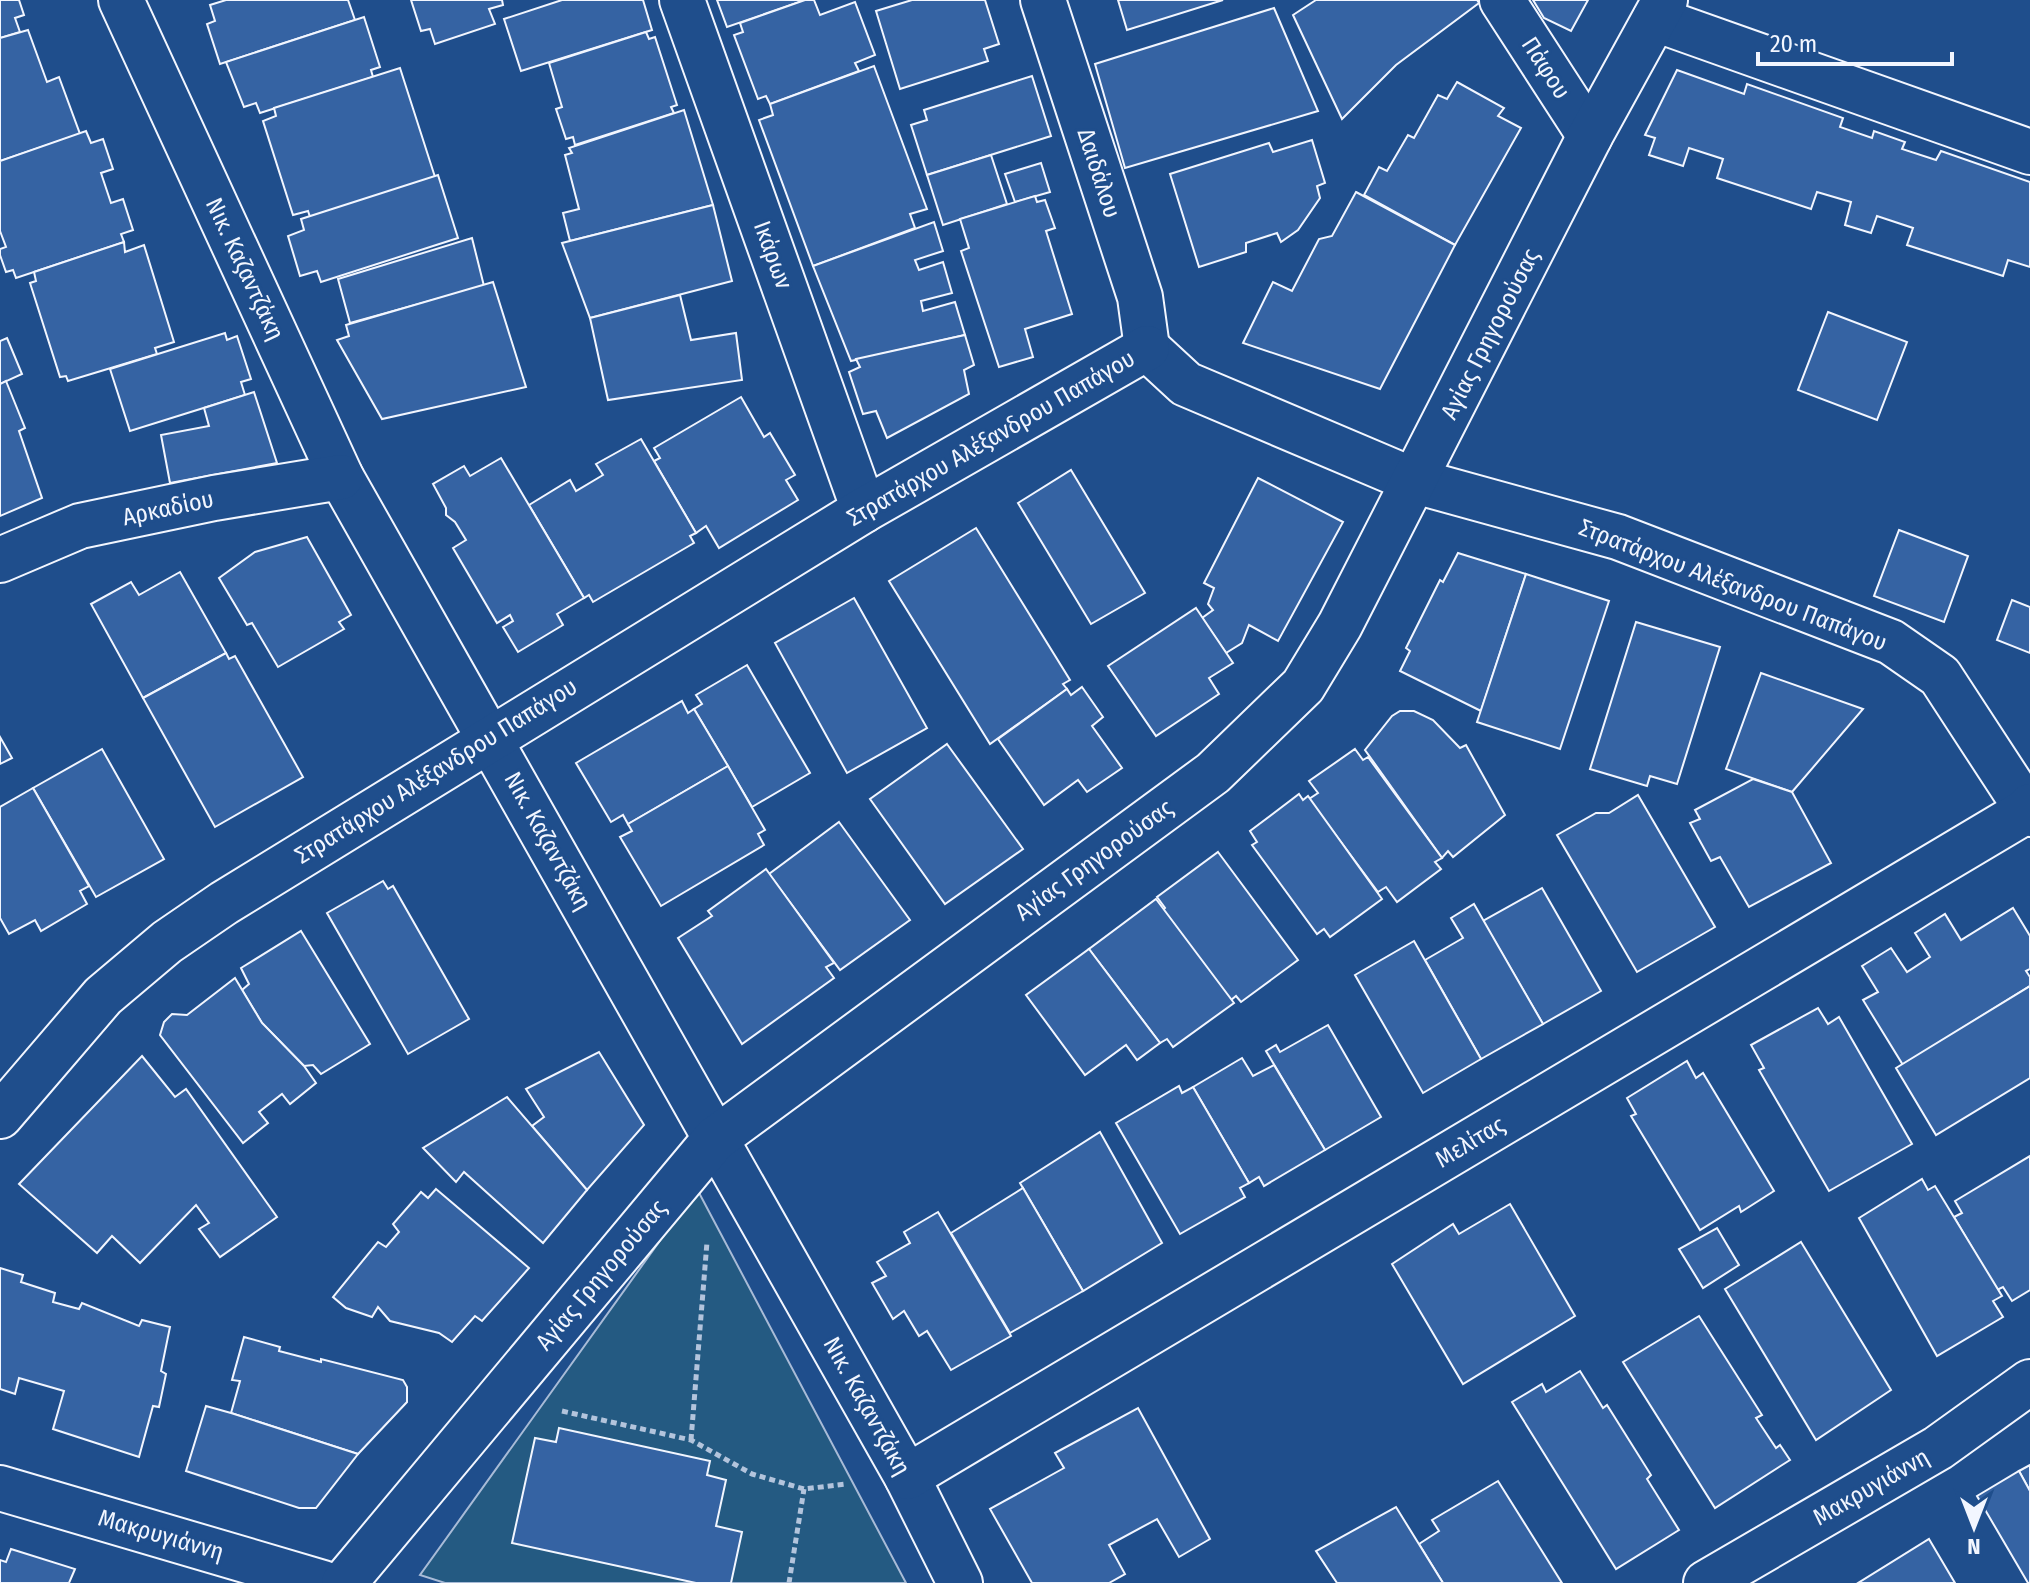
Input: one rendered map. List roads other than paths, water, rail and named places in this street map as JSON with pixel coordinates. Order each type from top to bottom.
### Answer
[{"type":"street","name":"Νικ. Καζαντζάκη","points":[[121,0],[341,477],[907,1477],[960,1583]]},
{"type":"street","name":"Ικάρων","points":[[682,0],[864,510]]},
{"type":"street","name":"Δαιδάλου","points":[[1043,0],[1140,297],[1147,348]]},
{"type":"street","name":"Πάφου","points":[[1502,0],[1590,136]]},
{"type":"street","name":"Αγίας Γρηγορούσας","points":[[344,1583],[715,1139],[1213,773],[1303,686],[1340,625],[1590,136],[1660,9]]},
{"type":"street","points":[[1660,9],[2030,152]]},
{"type":"street","name":"Στρατάρχου Αλέξανδρου Παπάγου","points":[[0,1116],[103,996],[167,942],[224,903],[489,737],[864,510],[1147,348],[1186,384],[1415,481],[1618,537],[1891,642],[1940,676],[2029,810]]},
{"type":"street","name":"Αρκαδίου","points":[[0,560],[80,526],[214,498],[341,477]]},
{"type":"street","name":"Μελίτας","points":[[907,1477],[2029,810]]},
{"type":"street","name":"Μακρυγιάννη","points":[[1706,1583],[1938,1448],[2030,1382]]},
{"type":"street","name":"Μακρυγιάννη","points":[[0,1488],[323,1583]]}]
